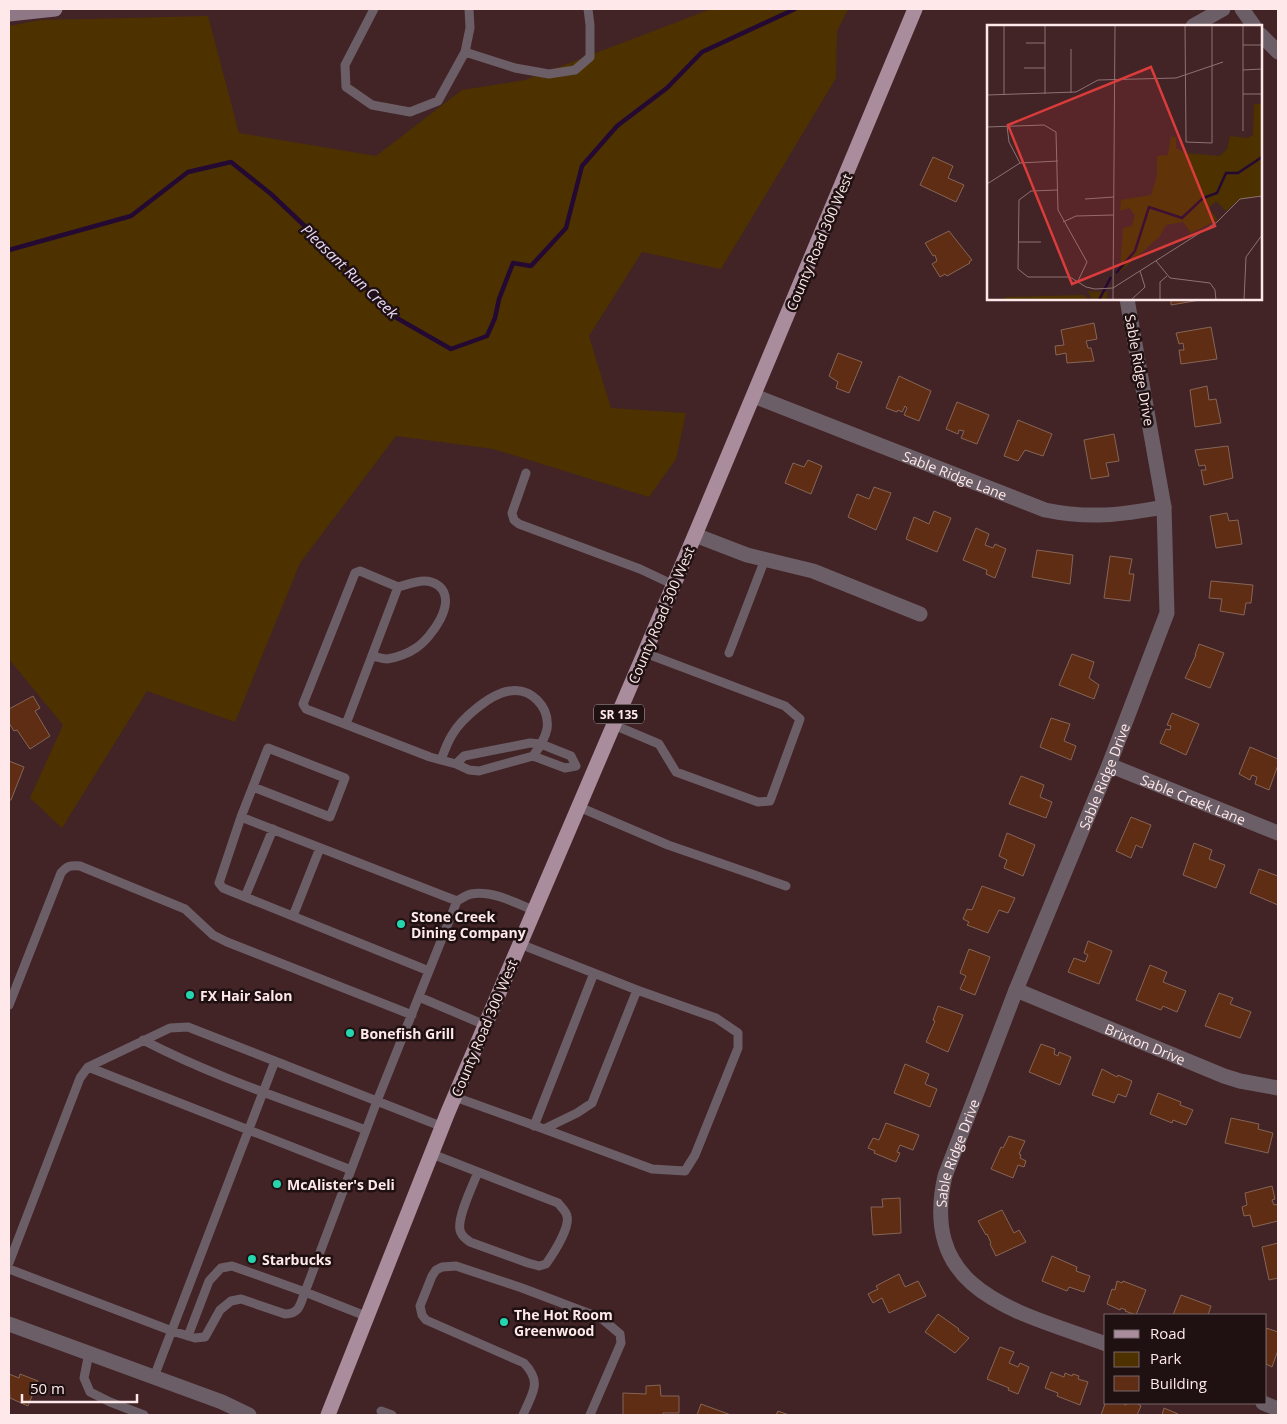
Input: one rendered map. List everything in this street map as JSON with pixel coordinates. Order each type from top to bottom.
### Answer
[{"type":"main road","name":"County Road 300 West","points":[[328,1415],[455,1097],[754,396],[913,12]]},
{"type":"street","points":[[9,14],[55,9]]},
{"type":"street","points":[[1195,25],[1223,9]]},
{"type":"street","points":[[1242,9],[1253,25]]},
{"type":"street","points":[[1262,36],[1278,52]]},
{"type":"street","name":"Sable Ridge Drive","points":[[1104,1343],[1018,1312],[980,1291],[966,1280],[956,1268],[942,1236],[939,1220],[945,1176],[1016,990],[1110,765],[1167,613],[1164,507],[1127,300]]},
{"type":"street","name":"Sable Ridge Lane","points":[[754,396],[1046,510],[1092,516],[1126,514],[1164,507]]},
{"type":"street","points":[[695,535],[747,555],[813,572],[920,614]]},
{"type":"street","name":"Sable Creek Lane","points":[[1110,765],[1278,833]]},
{"type":"street","name":"Brixton Drive","points":[[1016,990],[1224,1076],[1278,1088]]},
{"type":"street","points":[[9,1324],[222,1402],[249,1415]]},
{"type":"street","points":[[1266,1404],[1278,1408]]},
{"type":"lane","points":[[374,9],[345,64],[346,87],[372,105],[410,112],[438,101],[465,52],[470,28],[469,9]]},
{"type":"lane","points":[[465,52],[515,68],[549,74],[575,70],[590,57],[588,9]]},
{"type":"lane","points":[[526,473],[512,513],[514,520],[519,524],[640,570],[674,585]]},
{"type":"lane","points":[[729,654],[765,559]]},
{"type":"lane","points":[[372,656],[386,659],[392,658],[416,648],[432,631],[445,608],[444,594],[437,585],[424,581],[398,587],[360,571],[355,573],[303,704],[306,709],[469,770],[479,771],[533,756],[565,768],[576,766],[594,774]]},
{"type":"lane","points":[[346,724],[398,587]]},
{"type":"lane","points":[[614,725],[659,744],[676,772],[758,802],[770,801],[800,719],[785,706],[645,653]]},
{"type":"lane","points":[[441,760],[451,736],[460,725],[488,700],[510,690],[530,695],[542,706],[545,712],[547,728],[541,744],[533,756]]},
{"type":"lane","points":[[456,764],[464,756],[530,743],[541,744],[571,756],[576,766]]},
{"type":"lane","points":[[253,787],[330,817],[344,778],[268,748],[241,817],[218,883],[223,888],[429,972]]},
{"type":"lane","points":[[579,806],[668,845],[786,886]]},
{"type":"lane","points":[[241,817],[457,902]]},
{"type":"lane","points":[[245,897],[273,829]]},
{"type":"lane","points":[[293,916],[320,848]]},
{"type":"lane","points":[[9,1005],[61,873],[66,867],[71,865],[80,866],[185,909],[213,935],[227,942],[412,1015]]},
{"type":"lane","points":[[9,1270],[195,1338],[205,1337],[220,1310],[231,1301],[240,1299],[285,1314],[297,1312],[377,1101],[457,902],[469,894],[483,894],[501,897],[535,911]]},
{"type":"lane","points":[[455,1097],[652,1169],[684,1171],[695,1155],[738,1048],[738,1033],[716,1018],[637,990],[520,944]]},
{"type":"lane","points":[[534,1126],[594,973]]},
{"type":"lane","points":[[544,1129],[577,1113],[592,1103],[637,990]]},
{"type":"lane","points":[[419,997],[486,1025]]},
{"type":"lane","points":[[9,1263],[80,1078],[88,1067],[170,1028],[188,1028],[443,1127]]},
{"type":"lane","points":[[143,1040],[170,1054],[263,1092],[366,1130]]},
{"type":"lane","points":[[154,1377],[275,1061]]},
{"type":"lane","points":[[88,1067],[351,1170]]},
{"type":"lane","points":[[432,1154],[558,1203],[566,1214],[567,1220],[560,1243],[546,1264],[538,1266],[528,1263],[470,1242],[464,1238],[460,1230],[460,1220],[478,1172]]},
{"type":"lane","points":[[188,1336],[209,1281],[221,1268],[232,1266],[368,1317]]},
{"type":"lane","points":[[523,1415],[536,1382],[532,1371],[524,1363],[426,1320],[422,1316],[420,1306],[436,1270],[442,1267],[456,1266],[522,1288],[601,1318],[620,1334],[621,1343],[590,1415]]},
{"type":"lane","points":[[88,1353],[84,1378],[90,1392],[144,1415]]},
{"type":"lane","points":[[381,1411],[392,1415]]},
{"type":"green space","points":[[711,9],[848,9],[837,31],[836,78],[721,269],[642,252],[589,336],[611,408],[686,413],[676,459],[649,497],[493,449],[396,436],[300,563],[235,722],[147,691],[62,828],[30,798],[63,725],[9,659],[9,26],[41,20],[208,16],[239,133],[376,156],[462,90],[525,80]]},
{"type":"building","points":[[933,157],[953,166],[948,178],[964,185],[956,202],[920,185]]},
{"type":"building","points":[[949,231],[972,260],[947,276],[945,274],[940,277],[932,264],[937,261],[935,255],[933,256],[925,243]]},
{"type":"building","points":[[1171,300],[1200,300],[1171,305]]},
{"type":"building","points":[[1094,323],[1097,339],[1086,341],[1088,348],[1091,348],[1094,361],[1067,363],[1066,353],[1056,355],[1055,346],[1064,345],[1061,330]]},
{"type":"building","points":[[1211,327],[1217,359],[1181,364],[1179,350],[1184,350],[1183,343],[1179,344],[1176,333]]},
{"type":"building","points":[[838,353],[862,362],[849,393],[836,388],[838,382],[829,376]]},
{"type":"building","points":[[899,376],[931,391],[919,421],[904,415],[907,408],[905,406],[902,412],[886,408]]},
{"type":"building","points":[[1207,386],[1209,400],[1216,399],[1221,423],[1195,427],[1190,390]]},
{"type":"building","points":[[957,402],[989,415],[977,444],[961,438],[964,431],[959,430],[958,434],[946,429]]},
{"type":"building","points":[[1018,420],[1052,434],[1043,456],[1025,450],[1018,461],[1004,456]]},
{"type":"building","points":[[1114,434],[1119,461],[1106,463],[1109,476],[1091,479],[1084,440]]},
{"type":"building","points":[[1228,446],[1233,478],[1204,485],[1201,470],[1206,470],[1205,465],[1199,466],[1195,450]]},
{"type":"building","points":[[808,460],[822,466],[811,494],[785,483],[793,463],[804,467]]},
{"type":"building","points":[[874,487],[891,493],[876,530],[848,517],[857,494],[869,499]]},
{"type":"building","points":[[934,511],[951,518],[937,552],[906,539],[914,517],[929,524]]},
{"type":"building","points":[[1227,513],[1229,521],[1238,520],[1242,544],[1216,548],[1210,516]]},
{"type":"building","points":[[976,528],[989,534],[985,545],[993,548],[995,544],[1006,549],[995,578],[986,574],[987,570],[963,560]]},
{"type":"building","points":[[1037,550],[1073,555],[1070,584],[1032,577]]},
{"type":"building","points":[[1110,556],[1132,559],[1129,574],[1134,574],[1130,601],[1104,598]]},
{"type":"building","points":[[1211,581],[1253,585],[1251,603],[1246,603],[1244,615],[1220,611],[1222,599],[1209,598]]},
{"type":"building","points":[[1199,644],[1224,653],[1210,688],[1185,678]]},
{"type":"building","points":[[1072,654],[1094,662],[1089,678],[1099,685],[1094,699],[1059,685]]},
{"type":"building","points":[[33,696],[40,708],[35,711],[50,736],[30,749],[17,730],[14,731],[9,723],[9,709]]},
{"type":"building","points":[[1172,713],[1199,724],[1186,755],[1160,743],[1166,729],[1170,730],[1171,726],[1167,725]]},
{"type":"building","points":[[1051,718],[1070,724],[1064,741],[1076,746],[1071,760],[1040,747]]},
{"type":"building","points":[[1250,747],[1278,759],[1278,765],[1269,790],[1255,784],[1257,777],[1252,775],[1250,780],[1239,774]]},
{"type":"building","points":[[9,761],[24,767],[11,800],[9,800]]},
{"type":"building","points":[[1021,776],[1044,785],[1040,797],[1052,802],[1046,818],[1009,804]]},
{"type":"building","points":[[1131,817],[1151,825],[1142,848],[1136,845],[1131,858],[1116,851]]},
{"type":"building","points":[[1007,833],[1035,845],[1023,876],[1004,868],[1007,860],[999,856]]},
{"type":"building","points":[[1194,843],[1212,850],[1209,859],[1225,865],[1216,888],[1183,875]]},
{"type":"building","points":[[1259,869],[1278,876],[1278,905],[1250,893]]},
{"type":"building","points":[[982,886],[1015,898],[1008,913],[999,910],[988,933],[967,925],[969,922],[963,919],[967,909],[972,910]]},
{"type":"building","points":[[1088,941],[1112,951],[1099,984],[1068,972],[1074,958],[1085,962],[1088,955],[1084,953]]},
{"type":"building","points":[[969,949],[990,957],[975,995],[960,989],[966,976],[960,973]]},
{"type":"building","points":[[1150,965],[1167,972],[1163,982],[1186,991],[1177,1012],[1163,1006],[1161,1010],[1136,1000]]},
{"type":"building","points":[[1219,993],[1233,998],[1230,1004],[1251,1012],[1240,1038],[1205,1026]]},
{"type":"building","points":[[938,1006],[963,1015],[948,1052],[926,1042],[935,1021],[933,1020]]},
{"type":"building","points":[[1041,1044],[1055,1049],[1054,1054],[1058,1056],[1059,1052],[1071,1057],[1060,1085],[1029,1072]]},
{"type":"building","points":[[905,1064],[929,1074],[925,1084],[937,1089],[930,1107],[894,1093]]},
{"type":"building","points":[[1102,1069],[1117,1077],[1118,1075],[1132,1081],[1126,1097],[1118,1094],[1114,1103],[1092,1095]]},
{"type":"building","points":[[1158,1093],[1181,1102],[1180,1105],[1193,1110],[1186,1125],[1173,1120],[1172,1123],[1150,1114]]},
{"type":"building","points":[[1231,1118],[1259,1124],[1258,1129],[1273,1133],[1268,1153],[1225,1143]]},
{"type":"building","points":[[886,1123],[919,1135],[913,1150],[900,1145],[897,1152],[900,1153],[896,1162],[874,1153],[875,1151],[868,1148],[873,1138],[879,1140]]},
{"type":"building","points":[[1009,1136],[1025,1141],[1019,1154],[1021,1155],[1020,1158],[1026,1161],[1024,1167],[1018,1165],[1013,1178],[991,1169],[1001,1147],[1003,1148]]},
{"type":"building","points":[[1272,1186],[1275,1199],[1272,1200],[1274,1205],[1278,1204],[1278,1221],[1253,1227],[1250,1215],[1244,1216],[1242,1207],[1247,1205],[1245,1193]]},
{"type":"building","points":[[900,1198],[901,1233],[873,1235],[871,1207],[883,1207],[882,1199]]},
{"type":"building","points":[[1002,1210],[1014,1233],[1019,1230],[1026,1242],[996,1256],[987,1234],[978,1221]]},
{"type":"building","points":[[1278,1243],[1278,1278],[1269,1280],[1262,1247]]},
{"type":"building","points":[[1052,1256],[1077,1267],[1076,1271],[1090,1276],[1084,1292],[1069,1287],[1067,1291],[1042,1281]]},
{"type":"building","points":[[899,1274],[905,1287],[918,1281],[926,1296],[889,1313],[882,1298],[873,1303],[868,1294],[878,1289],[876,1286]]},
{"type":"building","points":[[1117,1281],[1122,1283],[1123,1281],[1146,1290],[1136,1314],[1107,1304],[1112,1289],[1115,1290]]},
{"type":"building","points":[[1181,1295],[1211,1306],[1208,1314],[1173,1314]]},
{"type":"building","points":[[938,1314],[969,1338],[955,1353],[925,1332]]},
{"type":"building","points":[[1267,1328],[1278,1332],[1278,1350],[1272,1367],[1267,1364]]},
{"type":"building","points":[[1000,1347],[1014,1352],[1009,1363],[1018,1367],[1020,1363],[1029,1367],[1018,1394],[987,1379]]},
{"type":"building","points":[[1051,1372],[1064,1377],[1065,1373],[1072,1376],[1073,1374],[1079,1376],[1078,1379],[1088,1382],[1080,1405],[1057,1396],[1058,1393],[1045,1388]]},
{"type":"building","points":[[9,1374],[19,1378],[20,1374],[38,1381],[28,1406],[10,1398]]},
{"type":"building","points":[[660,1385],[661,1396],[679,1396],[679,1413],[623,1415],[623,1393],[646,1394],[646,1386]]},
{"type":"building","points":[[701,1404],[731,1415],[697,1415]]},
{"type":"building","points":[[1105,1404],[1138,1404],[1141,1406],[1137,1415],[1101,1415]]},
{"type":"building","points":[[1164,1408],[1178,1414],[1179,1415],[1162,1415]]},
{"type":"building","points":[[778,1411],[789,1415],[776,1415]]},
{"type":"waterway","name":"Pleasant Run Creek","points":[[9,250],[131,216],[188,172],[231,162],[271,194],[329,249],[395,317],[451,349],[487,336],[513,263],[531,266],[566,228],[582,166],[617,126],[667,88],[702,52],[795,9]]},
{"type":"place","name":"Stone Creek Dining Company","points":[[401,924]]},
{"type":"place","name":"FX Hair Salon","points":[[190,995]]},
{"type":"place","name":"Bonefish Grill","points":[[350,1033]]},
{"type":"place","name":"McAlister's Deli","points":[[277,1184]]},
{"type":"place","name":"Starbucks","points":[[252,1259]]},
{"type":"place","name":"The Hot Room Greenwood","points":[[504,1322]]}]
